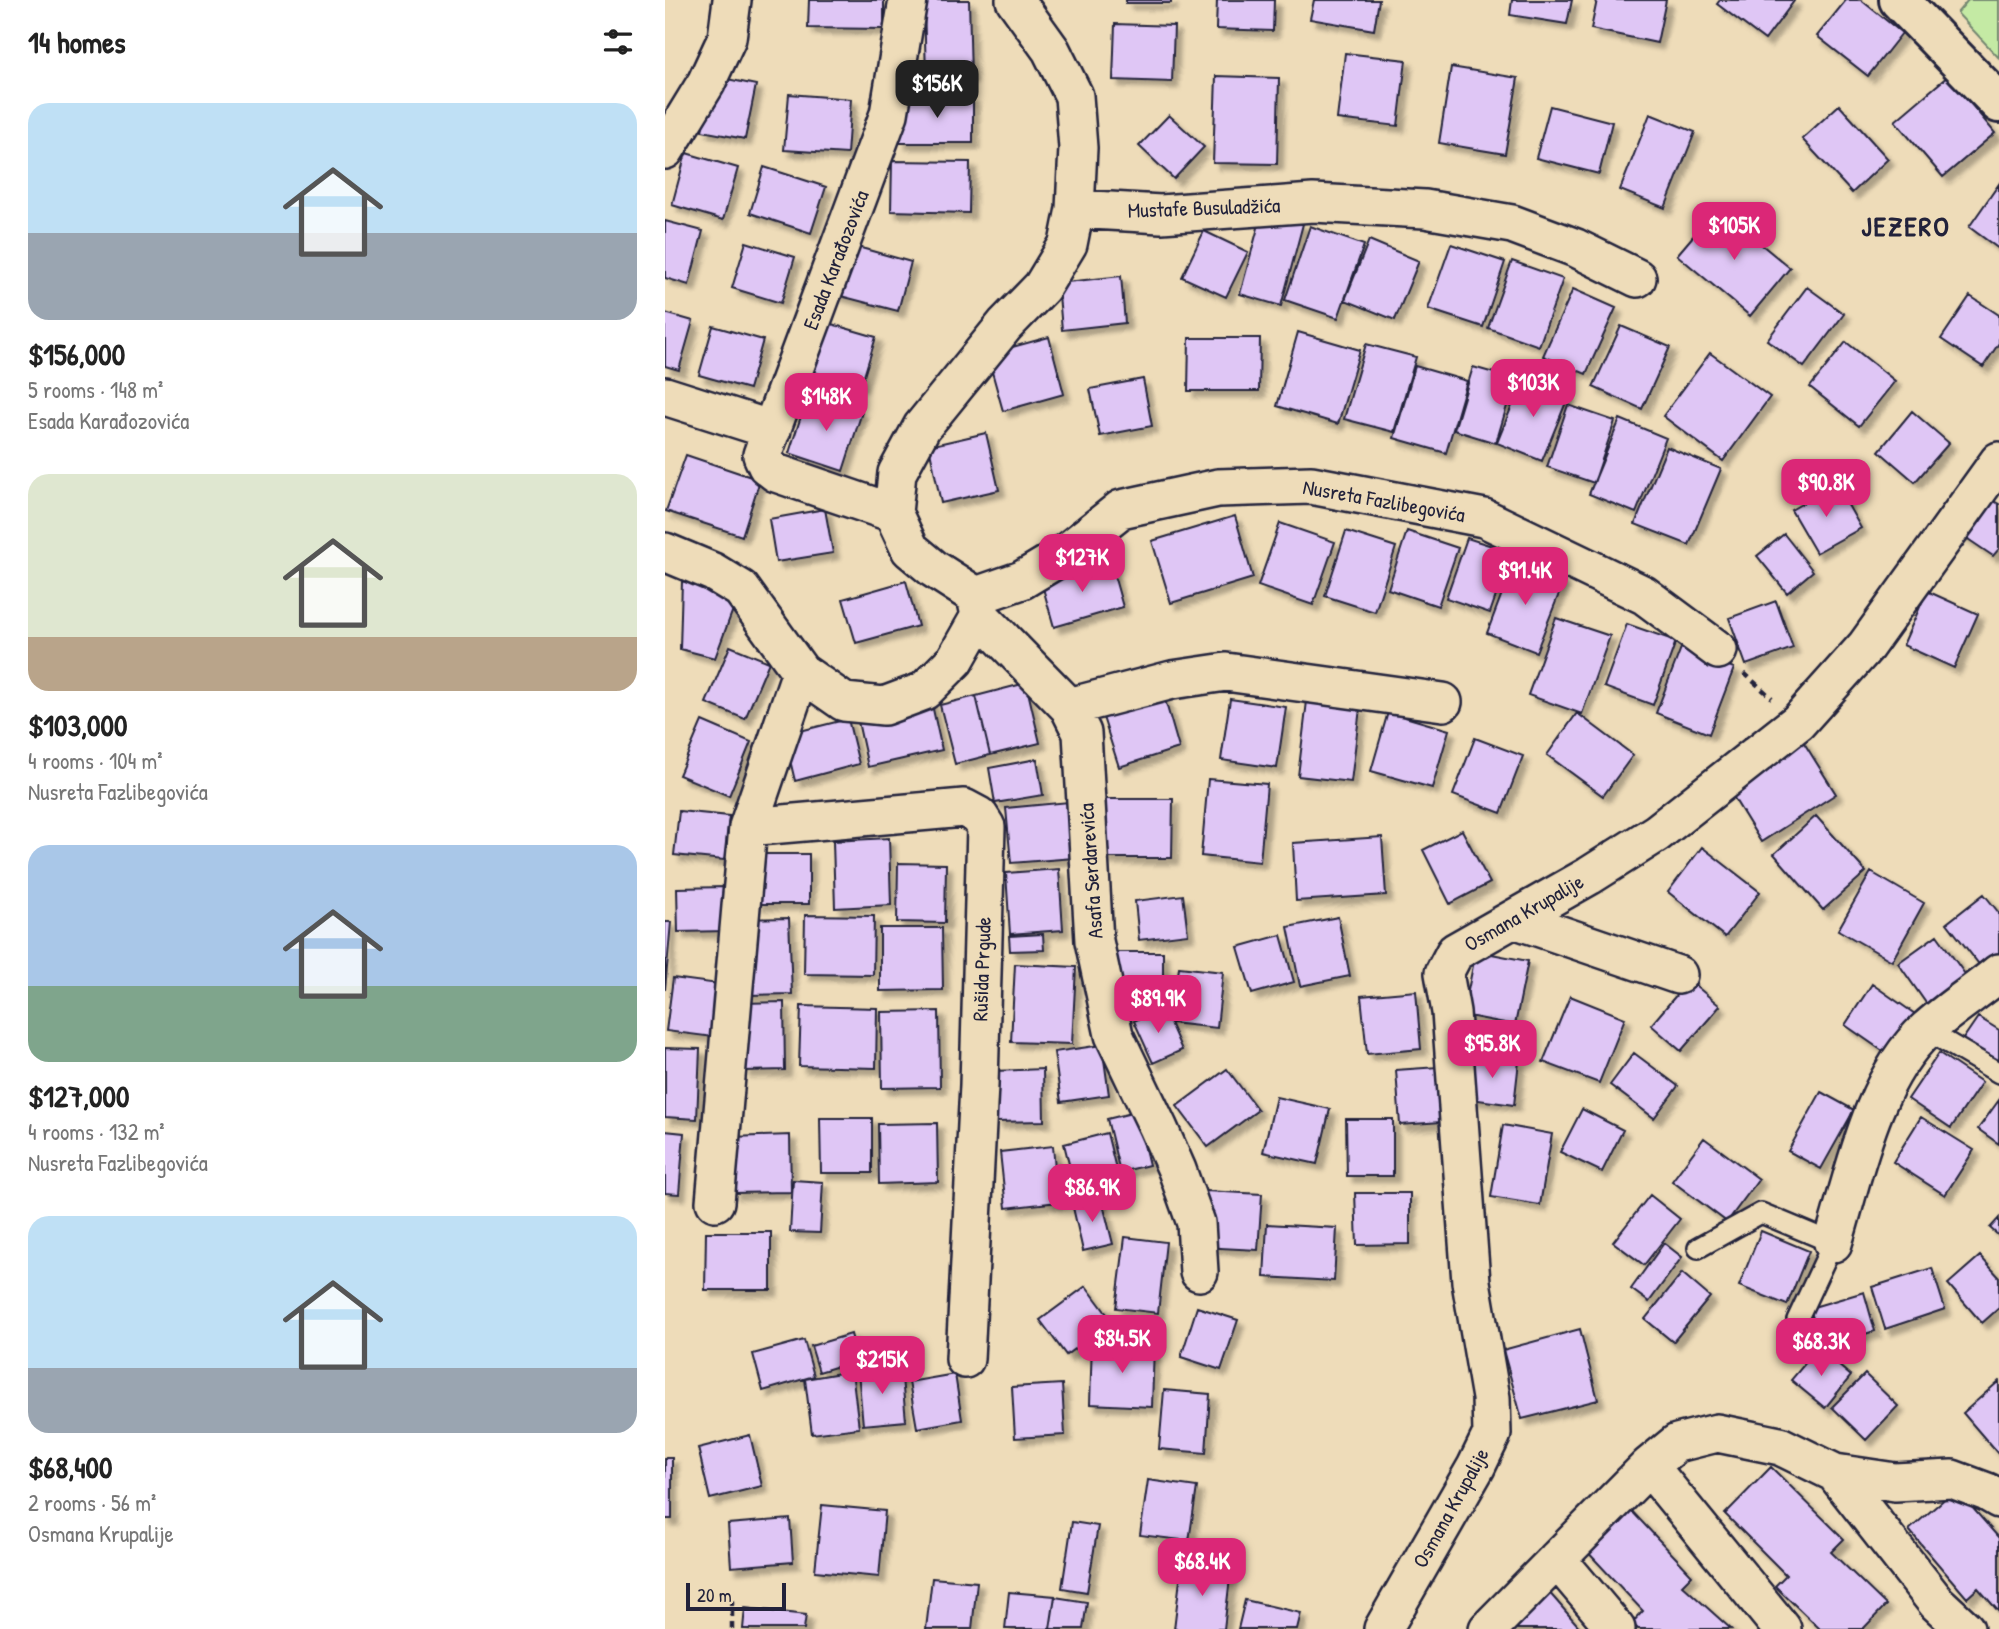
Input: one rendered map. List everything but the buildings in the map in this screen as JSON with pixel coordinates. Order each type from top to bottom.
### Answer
[{"type":"street","points":[[665,150],[706,83],[727,38],[732,0]]},
{"type":"street","name":"Esada Karađozovića","points":[[893,513],[776,473],[767,466],[762,455],[889,114],[908,0]]},
{"type":"street","points":[[665,552],[713,572],[741,589],[801,672],[844,702],[884,706],[924,691],[955,660],[978,606],[910,549],[893,513],[897,473],[922,427],[1005,325],[1042,287],[1068,244],[1075,209],[1078,148],[1074,96],[1051,50],[1015,0]]},
{"type":"street","points":[[1899,0],[1999,103]]},
{"type":"street","name":"Mustafe Busuladžića","points":[[1075,209],[1161,214],[1313,203],[1425,209],[1512,224],[1576,248],[1637,278]]},
{"type":"street","points":[[665,396],[772,430]]},
{"type":"street","name":"Osmana Krupalije","points":[[1383,1629],[1476,1467],[1492,1434],[1491,1398],[1471,1282],[1451,1012],[1444,974],[1455,952],[1589,876],[1657,833],[1798,722],[1866,646],[1999,461]]},
{"type":"street","name":"Nusreta Fazlibegovića","points":[[978,606],[1062,556],[1121,509],[1218,488],[1311,485],[1484,518],[1644,595],[1718,650]]},
{"type":"street","name":"Asafa Serdarevića","points":[[978,606],[1069,706],[1082,733],[1094,941],[1114,1035],[1177,1170],[1196,1223],[1199,1272]]},
{"type":"street","points":[[715,1202],[748,827],[801,672]]},
{"type":"street","points":[[1069,706],[1172,680],[1226,672],[1443,702]]},
{"type":"street","name":"Rušida Prgude","points":[[748,827],[964,807],[979,816],[986,827],[979,1085],[965,1359]]},
{"type":"street","points":[[1514,919],[1678,975]]},
{"type":"street","points":[[1833,1243],[1877,1103],[1897,1065],[1926,1030],[1999,973]]},
{"type":"street","points":[[1488,1629],[1649,1466],[1677,1443],[1717,1433],[1780,1446],[1835,1474],[1895,1482],[1952,1479],[1999,1499]]},
{"type":"street","points":[[1649,1466],[1782,1629]]},
{"type":"street","points":[[1835,1474],[1937,1604],[1965,1629]]},
{"type":"street","points":[[1557,1559],[1616,1629]]},
{"type":"lane","points":[[1926,1030],[1999,1073]]},
{"type":"lane","points":[[1698,1248],[1761,1213],[1833,1243],[1797,1320]]},
{"type":"path","points":[[1718,650],[1798,722]]},
{"type":"path","points":[[732,1600],[732,1629]]},
{"type":"green space","points":[[1968,0],[1999,0],[1999,58],[1957,13]]},
{"type":"district","name":"JEZERO","points":[[1906,226]]}]
